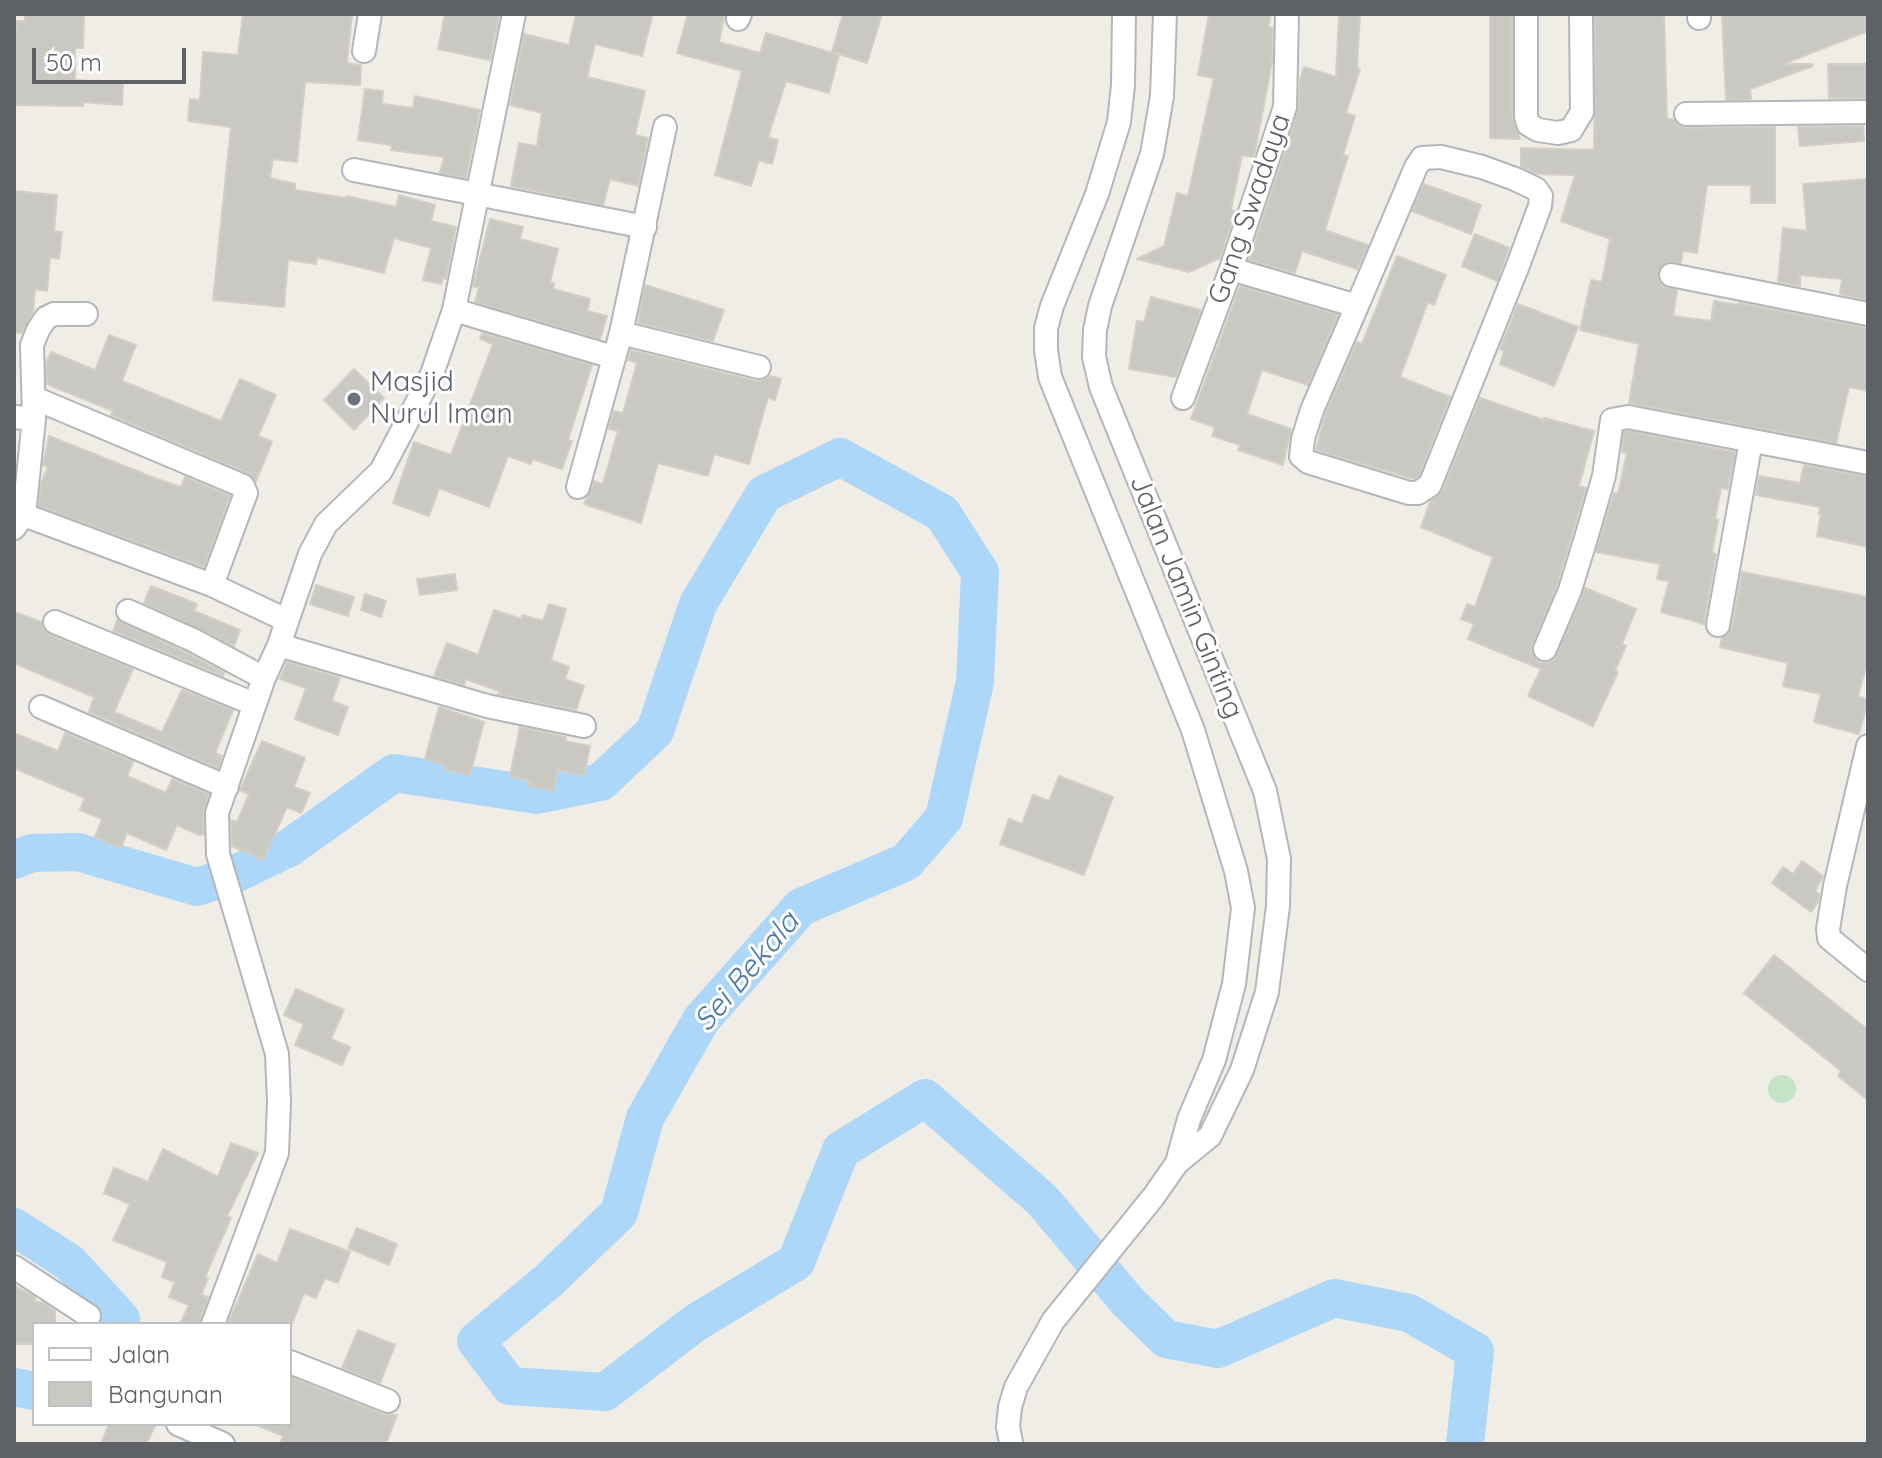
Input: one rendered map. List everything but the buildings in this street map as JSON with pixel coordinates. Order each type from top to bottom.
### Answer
[{"type":"street","points":[[364,51],[370,14]]},
{"type":"street","points":[[214,1322],[277,1153],[277,1054],[218,854],[217,813],[310,554],[326,524],[381,471],[432,374],[454,310],[514,14]]},
{"type":"street","name":"Jalan Jamin Ginting","points":[[1124,14],[1119,122],[1097,194],[1052,306],[1046,328],[1046,350],[1050,377],[1193,730],[1232,857],[1243,908],[1234,984],[1214,1060],[1189,1119],[1177,1163]]},
{"type":"street","name":"Jalan Jamin Ginting","points":[[1013,1443],[1008,1427],[1016,1387],[1053,1321],[1177,1163],[1210,1136],[1242,1070],[1267,992],[1278,906],[1279,859],[1265,791],[1107,402],[1094,357],[1100,306],[1152,154],[1162,96],[1165,14]]},
{"type":"street","name":"Gang Swadaya","points":[[1183,398],[1231,269],[1285,107],[1287,14]]},
{"type":"street","points":[[1526,14],[1528,124],[1538,130],[1558,133],[1571,130],[1582,112],[1581,14]]},
{"type":"street","points":[[1686,114],[1868,112]]},
{"type":"street","points":[[578,487],[621,333],[665,127]]},
{"type":"street","points":[[1441,157],[1482,167],[1536,189],[1541,196],[1517,268],[1430,485],[1418,493],[1409,493],[1308,462],[1301,456],[1312,410],[1357,306],[1407,186],[1422,158],[1441,157]]},
{"type":"street","points":[[354,170],[645,227]]},
{"type":"street","points":[[1231,269],[1357,306]]},
{"type":"street","points":[[1671,275],[1868,314]]},
{"type":"street","points":[[454,310],[613,357]]},
{"type":"street","points":[[86,314],[54,314],[46,318],[32,345],[19,522],[212,585],[286,620]]},
{"type":"street","points":[[621,333],[759,367]]},
{"type":"street","points":[[27,411],[243,486],[246,493],[212,585]]},
{"type":"street","points":[[1545,649],[1570,590],[1604,476],[1612,420],[1628,417],[1868,463]]},
{"type":"street","points":[[1718,625],[1751,441]]},
{"type":"street","points":[[128,611],[193,640],[264,678]]},
{"type":"street","points":[[55,622],[254,704]]},
{"type":"street","points":[[279,645],[487,706],[584,726]]},
{"type":"street","points":[[41,707],[227,787]]},
{"type":"street","points":[[1868,746],[1828,929],[1829,938],[1868,970]]},
{"type":"street","points":[[14,1267],[89,1316]]},
{"type":"street","points":[[292,1363],[388,1401]]},
{"type":"street","points":[[182,1426],[223,1444]]},
{"type":"green space","points":[[1782,1075],[1792,1079],[1796,1089],[1792,1099],[1782,1103],[1772,1099],[1768,1089],[1772,1079]]},
{"type":"waterway","name":"Sei Bekala","points":[[14,860],[32,853],[78,852],[197,887],[231,876],[289,848],[394,773],[537,795],[601,782],[655,731],[698,604],[764,494],[840,457],[942,513],[980,572],[975,682],[944,818],[906,862],[801,907],[701,1020],[645,1118],[619,1213],[548,1281],[476,1341],[510,1386],[605,1392],[695,1323],[796,1262],[841,1150],[925,1098],[1042,1200],[1129,1303],[1166,1339],[1218,1349],[1334,1298],[1409,1313],[1475,1351],[1465,1444]]},
{"type":"waterway","name":"Sei Bekala","points":[[14,1227],[70,1263],[121,1322]]},
{"type":"waterway","name":"Sei Bekala","points":[[14,1387],[32,1391]]},
{"type":"place","name":"Masjid Nurul Iman","points":[[354,399]]}]
